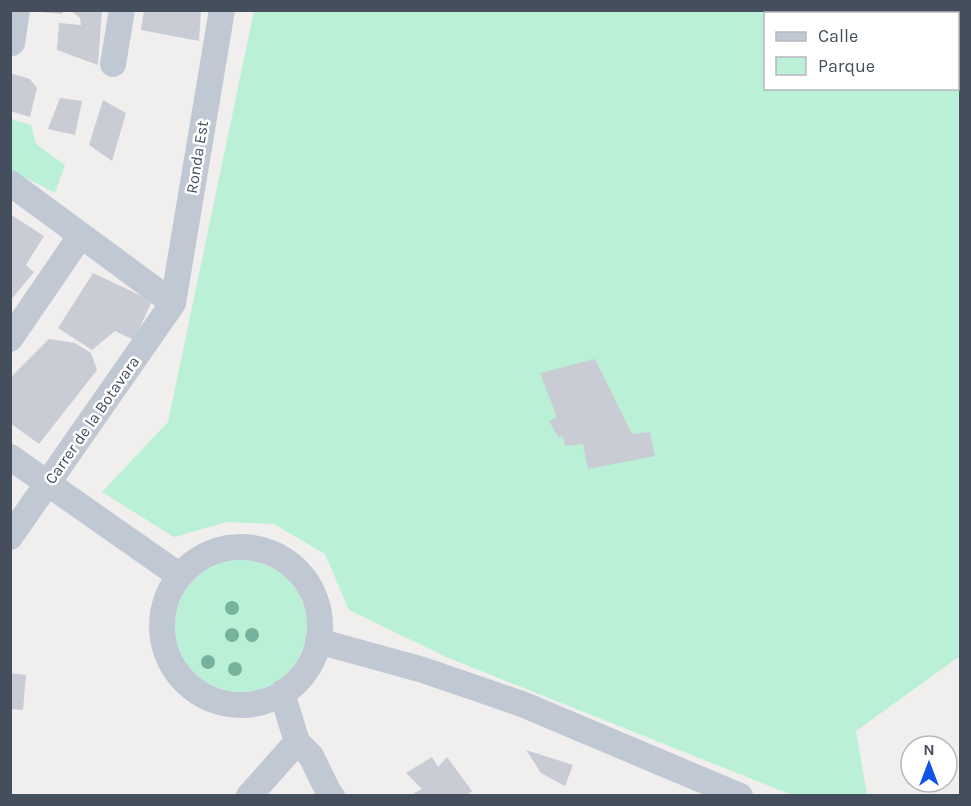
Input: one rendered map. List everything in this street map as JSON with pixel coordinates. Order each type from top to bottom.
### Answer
[{"type":"street","points":[[12,43],[17,10]]},
{"type":"street","points":[[113,64],[122,10]]},
{"type":"street","name":"Ronda Est","points":[[173,303],[222,10]]},
{"type":"street","points":[[10,183],[173,303]]},
{"type":"street","points":[[10,339],[81,235]]},
{"type":"street","name":"Carrer de la Botavara","points":[[10,537],[173,303]]},
{"type":"street","points":[[10,457],[180,576]]},
{"type":"street","points":[[257,549],[290,564],[299,573],[312,593],[319,616],[318,641],[315,653],[305,670],[282,693],[258,703],[226,703],[196,691],[177,673],[163,637],[163,611],[167,598],[180,576],[198,560],[220,550],[257,549]]},
{"type":"street","points":[[318,641],[423,670],[522,704],[740,795]]},
{"type":"street","points":[[282,693],[297,742],[311,756],[332,795]]},
{"type":"street","points":[[249,795],[297,742]]},
{"type":"green space","points":[[254,11],[960,11],[960,656],[856,731],[867,795],[792,795],[446,657],[349,610],[325,554],[274,524],[227,522],[174,537],[102,492],[168,422]]},
{"type":"green space","points":[[10,119],[31,125],[36,144],[65,165],[55,193],[11,170]]},
{"type":"green space","points":[[241,560],[266,565],[287,580],[302,601],[307,626],[302,651],[287,672],[266,687],[241,692],[216,687],[195,672],[180,651],[175,626],[180,601],[195,580],[216,565]]},
{"type":"building","points":[[40,10],[64,10],[62,14],[40,12]]},
{"type":"building","points":[[70,10],[102,10],[98,65],[57,50],[59,23],[81,25],[80,18]]},
{"type":"building","points":[[144,10],[201,10],[199,41],[141,30]]},
{"type":"building","points":[[10,73],[30,79],[37,88],[30,117],[10,111]]},
{"type":"building","points":[[60,98],[82,101],[75,135],[48,129]]},
{"type":"building","points":[[103,100],[126,113],[112,161],[89,145]]},
{"type":"building","points":[[10,214],[44,236],[26,265],[34,272],[10,301]]},
{"type":"building","points":[[93,273],[152,301],[134,340],[115,331],[92,350],[58,328]]},
{"type":"building","points":[[49,339],[75,343],[91,353],[97,370],[39,444],[10,423],[10,378]]},
{"type":"building","points":[[595,359],[632,434],[650,432],[655,456],[588,469],[583,444],[565,446],[563,436],[558,437],[549,421],[557,417],[540,373]]},
{"type":"building","points":[[10,673],[26,675],[23,710],[10,709]]},
{"type":"building","points":[[526,750],[573,765],[565,786],[541,773]]},
{"type":"building","points":[[432,757],[438,767],[447,757],[472,791],[466,796],[416,796],[414,793],[422,789],[406,773]]}]
